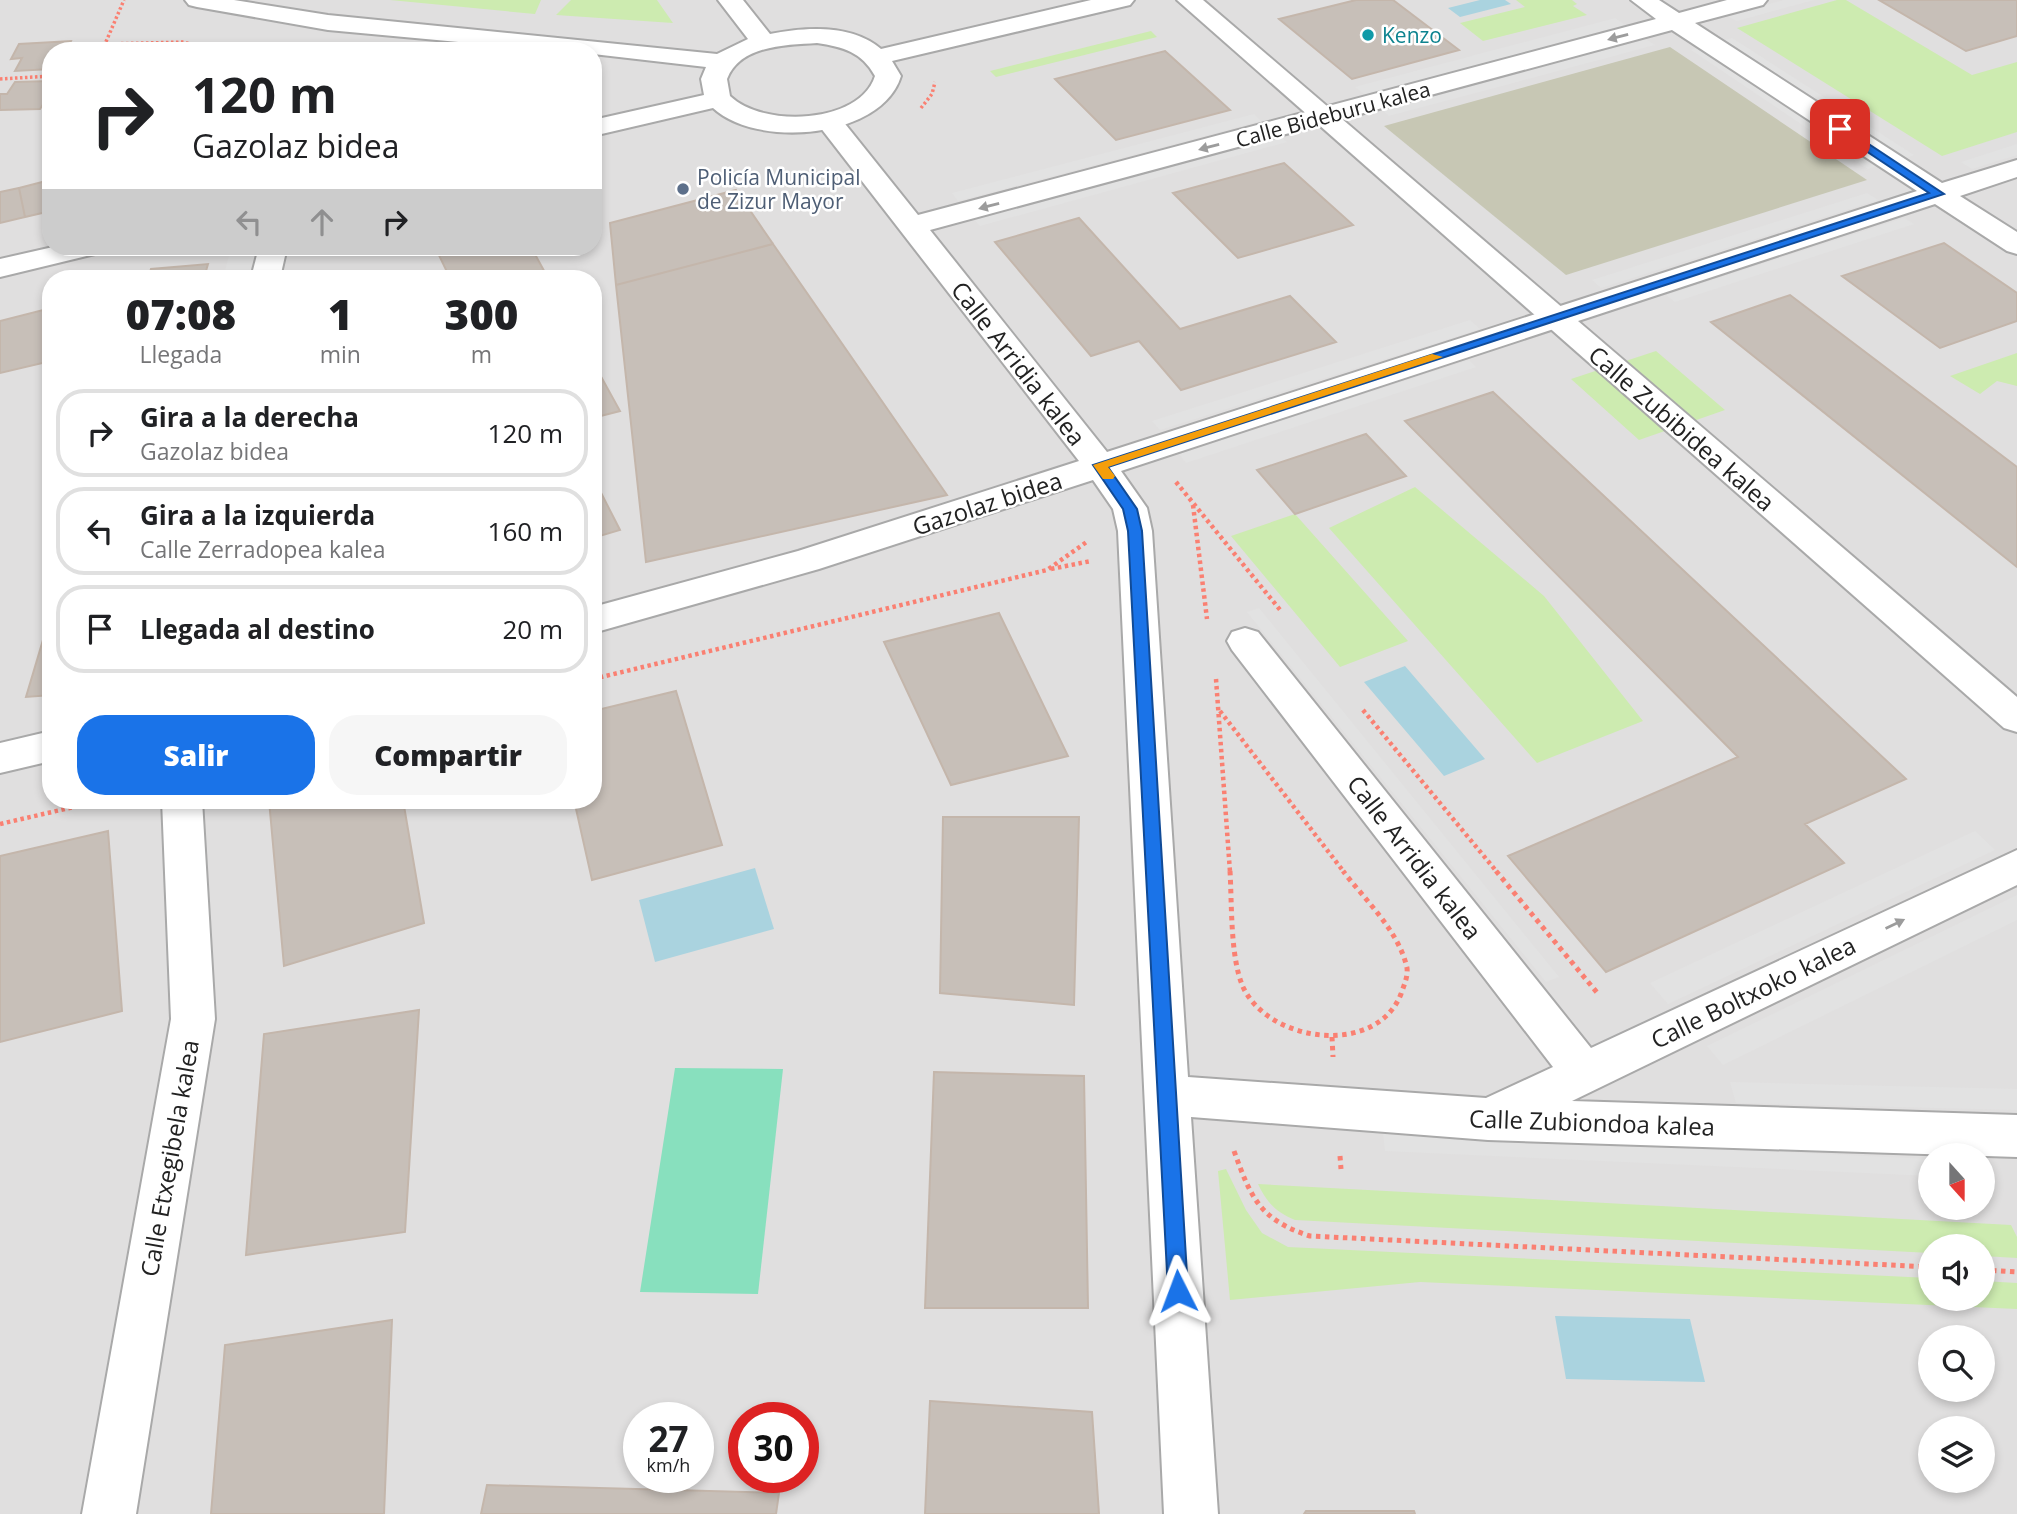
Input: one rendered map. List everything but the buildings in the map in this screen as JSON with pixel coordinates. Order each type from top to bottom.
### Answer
[{"type":"street","points":[[197,0],[264,15],[542,42]]},
{"type":"street","points":[[730,0],[763,41]]},
{"type":"street","points":[[879,57],[888,76],[881,94],[859,110],[829,121],[783,124],[762,121],[729,108],[719,99],[713,86],[715,74],[724,62],[763,41],[817,36],[843,40],[879,57],[1122,0]]},
{"type":"street","name":"Calle Zubibidea kalea","points":[[1189,0],[2017,718]]},
{"type":"street","points":[[1643,0],[2017,245]]},
{"type":"street","name":"Calle Bideburu kalea","points":[[911,226],[1755,0]]},
{"type":"street","points":[[602,47],[724,62]]},
{"type":"street","points":[[602,126],[719,99]]},
{"type":"street","name":"Calle Arridia kalea","points":[[829,121],[1100,465],[1130,509],[1135,531],[1191,1514]]},
{"type":"street","name":"Gazolaz bidea","points":[[602,618],[807,561],[2017,168]]},
{"type":"street","points":[[0,268],[51,256]]},
{"type":"street","name":"Calle Arridia kalea","points":[[1227,635],[1584,1073]]},
{"type":"street","points":[[0,758],[42,748]]},
{"type":"street","name":"Calle Etxegibela kalea","points":[[108,1514],[193,1019],[182,809]]},
{"type":"street","name":"Calle Boltxoko kalea","points":[[1488,1119],[2017,866]]},
{"type":"street","name":"Calle Zubiondoa kalea","points":[[1167,1096],[1488,1119],[2017,1136]]},
{"type":"path","points":[[107,42],[124,0]]},
{"type":"path","points":[[0,79],[42,77]]},
{"type":"path","points":[[1172,476],[1290,622]]},
{"type":"path","points":[[1193,505],[1227,635]]},
{"type":"path","points":[[602,677],[1047,570],[1090,539]]},
{"type":"path","points":[[1214,670],[1220,712],[1236,952],[1244,989],[1271,1021],[1299,1031],[1332,1037],[1369,1029],[1397,1008],[1408,976],[1398,942],[1220,712]]},
{"type":"path","points":[[1361,707],[1600,995]]},
{"type":"path","points":[[0,824],[65,809]]},
{"type":"path","points":[[1232,1147],[1250,1197],[1279,1228],[1310,1236],[1918,1266]]},
{"type":"path","points":[[1995,1271],[2017,1272]]},
{"type":"shaded area","points":[[0,0],[2017,0],[2017,1514],[0,1514]]},
{"type":"shaded area","points":[[1784,0],[1814,0],[1737,21],[1727,16]]},
{"type":"shaded area","points":[[1615,18],[1625,25],[1365,95],[1355,87]]},
{"type":"shaded area","points":[[1644,38],[1655,45],[1389,116],[1380,108]]},
{"type":"shaded area","points":[[1732,38],[1914,155],[1906,158],[1725,40]]},
{"type":"shaded area","points":[[1670,47],[1867,180],[1566,275],[1384,126]]},
{"type":"shaded area","points":[[1699,47],[1877,166],[1868,169],[1691,50]]},
{"type":"shaded area","points":[[1254,114],[1261,121],[958,201],[952,193]]},
{"type":"shaded area","points":[[1279,135],[1287,142],[980,226],[973,218]]},
{"type":"shaded area","points":[[2017,144],[2017,155],[1972,169],[1961,162]]},
{"type":"shaded area","points":[[1867,193],[1878,200],[1601,288],[1592,280]]},
{"type":"shaded area","points":[[1904,218],[1914,224],[1675,302],[1666,295]]},
{"type":"shaded area","points":[[229,256],[254,256],[251,270],[225,270]]},
{"type":"shaded area","points":[[1470,320],[1480,329],[1160,430],[1152,421]]},
{"type":"shaded area","points":[[1469,360],[1476,367],[1186,463],[1179,454]]},
{"type":"shaded area","points":[[1259,608],[1559,977],[1546,982],[1247,612]]},
{"type":"shaded area","points":[[1975,831],[1995,850],[1668,1004],[1650,983]]},
{"type":"shaded area","points":[[2017,895],[2017,920],[1723,1065],[1707,1046]]},
{"type":"shaded area","points":[[1730,1082],[2017,1089],[2017,1110],[1736,1103]]},
{"type":"shaded area","points":[[1383,1133],[1918,1158],[1918,1175],[1385,1151]]},
{"type":"green space","points":[[390,0],[541,0],[535,14]]},
{"type":"green space","points":[[571,0],[657,0],[673,23],[556,15]]},
{"type":"green space","points":[[1516,0],[1572,0],[1577,4],[1573,6],[1587,15],[1483,41],[1460,23],[1525,7]]},
{"type":"green space","points":[[1837,0],[1846,0],[1972,75],[2017,62],[2017,132],[1942,156],[1737,28]]},
{"type":"green space","points":[[1151,31],[1157,37],[996,77],[990,71]]},
{"type":"green space","points":[[1656,351],[1725,410],[1639,440],[1571,379]]},
{"type":"green space","points":[[2017,353],[2017,386],[1997,381],[1980,394],[1950,376]]},
{"type":"green space","points":[[1415,487],[1544,596],[1643,721],[1537,763],[1329,528]]},
{"type":"green space","points":[[1295,514],[1408,641],[1340,667],[1231,536]]},
{"type":"green space","points":[[675,1068],[783,1069],[758,1294],[640,1292]]},
{"type":"green space","points":[[1226,1169],[1246,1210],[1262,1233],[1288,1247],[1918,1277],[1918,1305],[1420,1282],[1230,1300],[1218,1171]]},
{"type":"green space","points":[[1258,1184],[2011,1225],[2017,1237],[2017,1258],[1995,1257],[1995,1234],[1918,1234],[1918,1252],[1295,1220],[1282,1214],[1265,1197]]},
{"type":"green space","points":[[1995,1282],[2017,1283],[2017,1309],[1995,1308]]},
{"type":"water","points":[[1480,0],[1505,0],[1511,4],[1460,17],[1448,8]]},
{"type":"water","points":[[1405,666],[1485,759],[1444,776],[1364,682]]},
{"type":"water","points":[[755,868],[774,929],[655,962],[639,900]]},
{"type":"water","points":[[1555,1316],[1690,1319],[1705,1382],[1566,1379]]},
{"type":"slow traffic","points":[[1108,476],[1100,465],[1437,357]]},
{"type":"place","name":"Kenzo","points":[[1368,35]]},
{"type":"place","name":"Policía Municipal de Zizur Mayor","points":[[683,189]]},
{"type":"route","points":[[1178,1291],[1135,531],[1130,509],[1100,465],[1938,194],[1840,129]]}]
